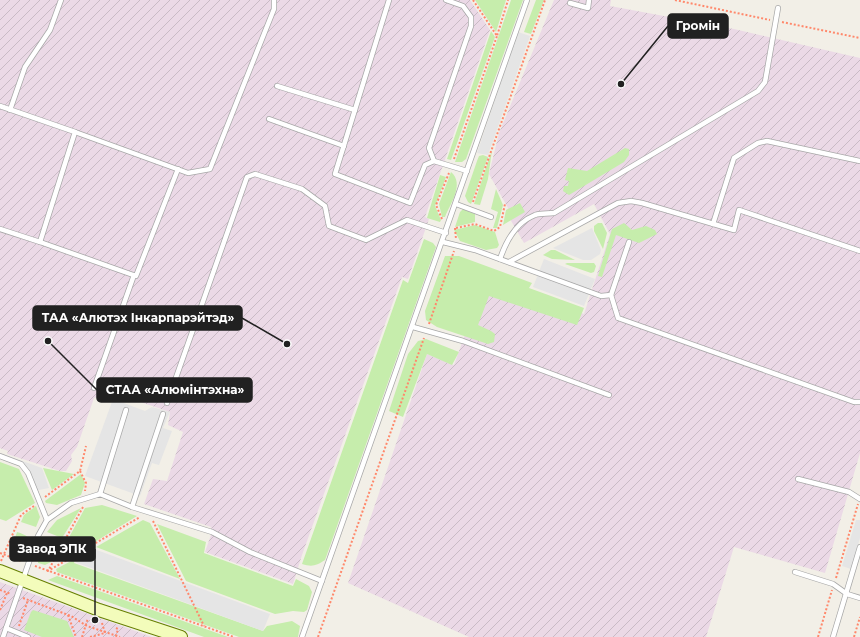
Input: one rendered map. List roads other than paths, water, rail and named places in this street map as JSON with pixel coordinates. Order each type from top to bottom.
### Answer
[{"type":"main road","points":[[0,571],[99,610],[181,637]]},
{"type":"lane","points":[[10,110],[25,68],[50,30],[61,0]]},
{"type":"lane","points":[[0,106],[188,173],[210,169],[274,9],[274,0]]},
{"type":"lane","points":[[389,0],[335,174],[410,203],[425,165],[434,161],[467,171]]},
{"type":"lane","points":[[434,161],[429,148],[471,26],[471,17],[463,6],[446,0]]},
{"type":"lane","points":[[302,637],[528,0]]},
{"type":"lane","points":[[570,3],[588,8],[589,0]]},
{"type":"lane","points":[[500,259],[506,242],[523,223],[536,215],[554,213],[758,91],[765,82],[778,8]]},
{"type":"lane","points":[[277,86],[356,110]]},
{"type":"lane","points":[[269,118],[344,146]]},
{"type":"lane","points":[[40,242],[75,132]]},
{"type":"lane","points":[[713,224],[734,158],[758,142],[766,141],[860,161]]},
{"type":"lane","points":[[94,388],[134,275],[136,276],[178,169]]},
{"type":"lane","points":[[167,403],[247,177],[255,174],[302,189],[325,206],[329,226],[366,240],[407,220],[446,233]]},
{"type":"lane","points":[[509,262],[618,203],[630,201],[642,203],[734,230],[739,210],[860,252]]},
{"type":"lane","points":[[456,204],[491,217]]},
{"type":"lane","points":[[0,229],[134,275]]},
{"type":"lane","points":[[443,242],[509,262],[601,296],[611,295]]},
{"type":"lane","points":[[629,242],[611,295],[618,318],[854,402],[860,402]]},
{"type":"lane","points":[[413,327],[463,341],[609,395]]},
{"type":"lane","points":[[100,494],[126,410]]},
{"type":"lane","points":[[132,507],[163,414]]},
{"type":"lane","points":[[0,456],[21,464],[28,474],[46,520]]},
{"type":"lane","points":[[798,479],[849,492],[860,499]]},
{"type":"lane","points":[[3,637],[38,536],[46,520],[71,503],[100,494],[132,507],[212,532],[250,552],[322,581]]},
{"type":"lane","points":[[833,637],[860,547]]},
{"type":"lane","points":[[795,572],[833,584],[847,594],[860,598]]},
{"type":"lane","points":[[6,628],[28,637]]},
{"type":"place","name":"Громін","points":[[621,84]]},
{"type":"place","name":"СТАА «Алюмінтэхна»","points":[[48,341]]},
{"type":"place","name":"ТАА «Алютэх Інкарпарэйтэд»","points":[[287,344]]},
{"type":"place","name":"Завод ЭПК","points":[[95,620]]}]
